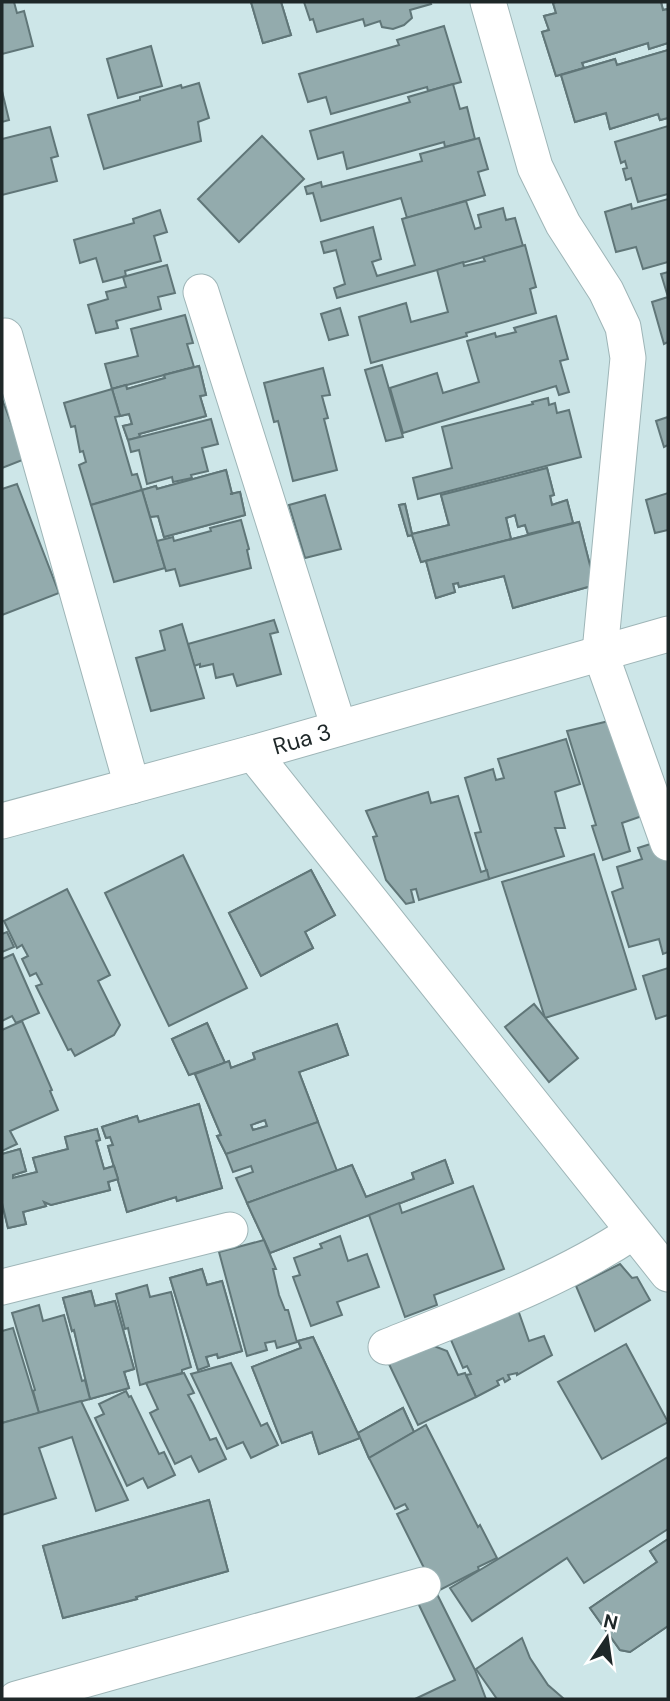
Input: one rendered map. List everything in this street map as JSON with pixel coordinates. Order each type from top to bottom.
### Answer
[{"type":"street","points":[[488,2],[535,167],[563,224],[606,290],[623,327],[628,358],[600,652],[668,843]]},
{"type":"street","points":[[201,292],[339,728]]},
{"type":"street","points":[[2,338],[5,337],[132,786]]},
{"type":"street","name":"Rua 3","points":[[2,821],[253,753],[668,634]]},
{"type":"street","points":[[253,753],[668,1274]]},
{"type":"street","points":[[2,1287],[230,1230]]},
{"type":"street","points":[[386,1347],[514,1295],[633,1232]]},
{"type":"street","points":[[16,1699],[423,1585]]},
{"type":"building","points":[[2,2],[14,2],[17,13],[24,11],[33,46],[2,54]]},
{"type":"building","points":[[251,2],[281,2],[291,35],[263,43]]},
{"type":"building","points":[[251,2],[281,2],[291,35],[263,43]]},
{"type":"building","points":[[304,2],[431,4],[410,10],[412,18],[393,29],[382,27],[380,21],[365,26],[363,19],[317,32]]},
{"type":"building","points":[[661,2],[663,10],[668,9],[668,43],[649,49],[648,43],[582,63],[584,68],[556,76],[542,32],[549,30],[544,16],[556,13],[553,3]]},
{"type":"building","points":[[661,2],[663,10],[668,9],[668,43],[649,49],[648,43],[582,63],[584,68],[556,76],[542,32],[549,30],[544,16],[556,13],[553,3]]},
{"type":"building","points":[[444,26],[461,82],[428,91],[427,87],[331,114],[326,97],[308,102],[299,74],[399,45],[397,40]]},
{"type":"building","points":[[151,46],[162,86],[118,98],[107,59]]},
{"type":"building","points":[[668,50],[668,118],[660,120],[658,114],[610,129],[606,113],[575,122],[561,75],[615,59],[617,65]]},
{"type":"building","points":[[668,50],[668,118],[660,120],[658,114],[610,129],[606,113],[575,122],[561,75],[615,59],[617,65]]},
{"type":"building","points":[[199,83],[209,118],[198,122],[201,141],[104,169],[88,115],[181,85],[182,88]]},
{"type":"building","points":[[453,84],[460,109],[467,107],[475,139],[445,147],[444,142],[347,169],[343,152],[318,159],[310,131],[410,102],[408,97]]},
{"type":"building","points":[[2,91],[9,120],[2,122]]},
{"type":"building","points":[[668,126],[668,194],[638,202],[631,178],[626,180],[623,169],[627,168],[625,161],[621,163],[615,142]]},
{"type":"building","points":[[50,127],[58,156],[51,158],[57,181],[2,195],[2,139]]},
{"type":"building","points":[[262,136],[304,179],[239,242],[198,199]]},
{"type":"building","points":[[479,138],[488,169],[478,172],[485,195],[407,218],[401,198],[321,221],[313,193],[307,194],[305,187],[321,182],[322,187],[422,161],[420,154]]},
{"type":"building","points":[[668,199],[668,262],[643,269],[636,247],[616,252],[605,212],[631,204],[632,209]]},
{"type":"building","points":[[466,201],[475,229],[481,227],[478,215],[503,208],[506,220],[515,218],[523,246],[337,298],[334,288],[345,284],[336,250],[324,253],[321,242],[373,227],[381,259],[372,262],[377,276],[415,265],[402,219]]},
{"type":"building","points":[[160,210],[167,232],[154,236],[161,261],[125,271],[126,276],[103,282],[96,258],[80,263],[74,240],[134,223],[133,219]]},
{"type":"building","points":[[525,245],[536,287],[530,289],[536,313],[371,363],[359,317],[406,303],[411,322],[448,312],[437,270],[463,262],[464,266],[485,261],[483,257]]},
{"type":"building","points":[[167,265],[175,293],[158,297],[161,309],[116,321],[118,328],[96,333],[88,305],[108,299],[106,292],[126,287],[123,277]]},
{"type":"building","points":[[668,272],[668,297],[661,274]]},
{"type":"building","points":[[668,297],[668,342],[664,344],[652,302]]},
{"type":"building","points":[[340,308],[348,335],[329,340],[321,314]]},
{"type":"building","points":[[185,315],[193,343],[187,344],[194,367],[112,389],[105,364],[138,356],[131,329]]},
{"type":"building","points":[[556,316],[568,359],[560,361],[569,392],[559,395],[556,386],[403,433],[390,388],[437,373],[443,393],[479,382],[467,341],[495,333],[496,337],[516,332],[514,328]]},
{"type":"building","points":[[382,365],[403,437],[386,441],[365,370]]},
{"type":"building","points":[[199,366],[206,395],[200,396],[206,416],[139,434],[140,437],[128,440],[123,426],[132,424],[129,414],[120,416],[112,389],[126,385],[127,389]]},
{"type":"building","points":[[199,366],[206,395],[200,396],[206,416],[139,434],[140,437],[128,440],[123,426],[132,424],[129,414],[120,416],[112,389],[126,385],[127,389]]},
{"type":"building","points":[[323,368],[330,395],[322,396],[328,418],[324,419],[337,470],[293,481],[278,421],[274,422],[264,383]]},
{"type":"building","points":[[112,389],[120,416],[115,417],[132,475],[137,474],[142,490],[91,505],[79,465],[86,462],[83,451],[80,452],[75,426],[71,427],[64,403]]},
{"type":"building","points":[[548,398],[549,405],[555,403],[557,413],[569,410],[581,457],[418,499],[413,478],[452,468],[442,427]]},
{"type":"building","points":[[2,399],[25,459],[2,468]]},
{"type":"building","points":[[668,417],[668,445],[664,447],[656,421]]},
{"type":"building","points":[[211,419],[218,444],[202,448],[208,471],[191,475],[192,478],[173,482],[172,477],[147,484],[139,450],[131,452],[128,440]]},
{"type":"building","points":[[547,468],[554,495],[550,496],[552,505],[567,500],[573,523],[528,534],[525,525],[518,527],[515,515],[506,518],[511,539],[421,562],[412,535],[408,536],[399,505],[405,504],[412,534],[449,525],[441,495]]},
{"type":"building","points":[[547,468],[554,495],[550,496],[552,505],[567,500],[573,523],[528,534],[525,525],[518,527],[515,515],[506,518],[511,539],[421,562],[412,535],[408,536],[399,505],[405,504],[412,534],[449,525],[441,495]]},
{"type":"building","points":[[226,470],[232,494],[240,492],[245,515],[164,537],[158,516],[150,517],[142,490],[156,486],[157,489]]},
{"type":"building","points":[[226,470],[232,494],[240,492],[245,515],[164,537],[158,516],[150,517],[142,490],[156,486],[157,489]]},
{"type":"building","points":[[17,484],[59,593],[2,615],[2,489]]},
{"type":"building","points":[[142,490],[165,568],[114,582],[91,505]]},
{"type":"building","points":[[668,493],[668,530],[655,533],[646,500]]},
{"type":"building","points":[[325,495],[341,549],[305,558],[289,505]]},
{"type":"building","points":[[241,520],[251,568],[180,586],[175,569],[166,571],[157,541],[173,537],[174,541]]},
{"type":"building","points":[[579,522],[595,585],[513,608],[504,576],[459,587],[458,583],[453,584],[455,592],[436,598],[426,561]]},
{"type":"building","points":[[579,522],[595,585],[513,608],[504,576],[459,587],[458,583],[453,584],[455,592],[436,598],[426,561]]},
{"type":"building","points":[[274,620],[278,632],[270,634],[281,674],[237,686],[233,674],[216,678],[213,664],[194,666],[188,644]]},
{"type":"building","points":[[182,624],[204,698],[151,711],[136,658],[165,650],[160,631]]},
{"type":"building","points":[[609,721],[651,813],[622,823],[630,851],[603,860],[592,826],[596,825],[567,731]]},
{"type":"building","points":[[566,739],[580,784],[555,792],[565,828],[555,828],[564,856],[489,879],[475,833],[481,832],[465,778],[493,769],[496,780],[504,778],[498,759]]},
{"type":"building","points":[[428,792],[431,803],[458,796],[481,872],[487,870],[489,879],[419,900],[416,889],[411,890],[414,902],[406,904],[386,880],[373,837],[377,836],[366,811]]},
{"type":"building","points":[[663,840],[668,855],[668,952],[663,954],[659,939],[629,947],[612,892],[623,888],[617,867],[642,859],[638,848]]},
{"type":"building","points":[[594,854],[636,989],[545,1018],[502,882]]},
{"type":"building","points":[[183,855],[247,988],[169,1026],[105,893]]},
{"type":"building","points":[[311,870],[335,915],[305,932],[313,948],[261,976],[229,913]]},
{"type":"building","points":[[311,870],[335,915],[305,932],[313,948],[261,976],[229,913]]},
{"type":"building","points":[[67,889],[110,975],[98,981],[120,1025],[114,1035],[75,1056],[71,1049],[68,1050],[36,986],[42,984],[36,973],[30,976],[22,959],[28,956],[22,945],[17,948],[4,921]]},
{"type":"building","points":[[7,932],[14,947],[2,952],[2,934]]},
{"type":"building","points":[[13,954],[39,1013],[16,1023],[12,1016],[2,1021],[2,959]]},
{"type":"building","points":[[668,968],[668,1015],[656,1019],[643,976]]},
{"type":"building","points":[[534,1004],[578,1058],[549,1082],[505,1027]]},
{"type":"building","points":[[22,1021],[58,1110],[10,1131],[17,1144],[2,1151],[2,1030]]},
{"type":"building","points":[[207,1023],[225,1063],[189,1075],[172,1039]]},
{"type":"building","points":[[207,1023],[225,1063],[189,1075],[172,1039]]},
{"type":"building","points":[[337,1024],[348,1055],[299,1072],[318,1122],[226,1154],[217,1136],[221,1135],[195,1074],[229,1061],[231,1068],[255,1059],[253,1053]],"holes":[[[265,1120],[267,1126],[253,1130],[251,1125]]]},
{"type":"building","points":[[337,1024],[348,1055],[299,1072],[318,1122],[226,1154],[217,1136],[221,1135],[195,1074],[229,1061],[231,1068],[255,1059],[253,1053]],"holes":[[[265,1120],[267,1126],[253,1130],[251,1125]]]},
{"type":"building","points":[[199,1104],[222,1188],[177,1201],[176,1197],[127,1212],[108,1146],[113,1145],[110,1137],[106,1138],[102,1127],[137,1116],[139,1122]]},
{"type":"building","points":[[199,1104],[222,1188],[177,1201],[176,1197],[127,1212],[108,1146],[113,1145],[110,1137],[106,1138],[102,1127],[137,1116],[139,1122]]},
{"type":"building","points":[[318,1122],[337,1171],[247,1203],[236,1178],[253,1172],[251,1166],[233,1172],[226,1154]]},
{"type":"building","points":[[97,1129],[100,1140],[96,1141],[104,1169],[114,1166],[118,1179],[108,1182],[110,1190],[51,1205],[44,1202],[46,1206],[23,1212],[26,1224],[8,1228],[2,1203],[2,1154],[20,1149],[26,1171],[13,1175],[13,1178],[37,1172],[33,1158],[68,1149],[65,1137]]},
{"type":"building","points":[[97,1129],[100,1140],[96,1141],[104,1169],[114,1166],[118,1179],[108,1182],[110,1190],[51,1205],[44,1202],[46,1206],[23,1212],[26,1224],[8,1228],[2,1203],[2,1154],[20,1149],[26,1171],[13,1175],[13,1178],[37,1172],[33,1158],[68,1149],[65,1137]]},
{"type":"building","points":[[445,1160],[453,1183],[270,1253],[247,1203],[352,1165],[366,1197],[414,1179],[412,1173]]},
{"type":"building","points":[[445,1160],[453,1183],[270,1253],[247,1203],[352,1165],[366,1197],[414,1179],[412,1173]]},
{"type":"building","points":[[473,1186],[504,1269],[434,1295],[437,1305],[405,1317],[369,1215],[399,1203],[402,1213]]},
{"type":"building","points":[[340,1236],[348,1261],[367,1254],[379,1287],[337,1302],[342,1315],[311,1326],[293,1277],[300,1275],[294,1258],[322,1248],[320,1244]]},
{"type":"building","points":[[264,1240],[276,1269],[273,1269],[279,1295],[285,1310],[288,1310],[297,1342],[277,1348],[275,1341],[265,1343],[267,1350],[247,1356],[219,1252]]},
{"type":"building","points":[[620,1264],[632,1278],[637,1277],[650,1300],[595,1331],[576,1286]]},
{"type":"building","points":[[202,1269],[207,1285],[222,1281],[242,1351],[218,1358],[217,1354],[206,1357],[209,1366],[198,1370],[170,1278]]},
{"type":"building","points":[[202,1269],[207,1285],[222,1281],[242,1351],[218,1358],[217,1354],[206,1357],[209,1366],[198,1370],[170,1278]]},
{"type":"building","points":[[147,1285],[150,1297],[171,1292],[191,1367],[182,1370],[182,1373],[140,1385],[128,1328],[125,1329],[116,1294]]},
{"type":"building","points":[[91,1291],[95,1306],[115,1301],[134,1369],[124,1372],[129,1388],[90,1399],[74,1330],[72,1331],[63,1298]]},
{"type":"building","points":[[91,1291],[95,1306],[115,1301],[134,1369],[124,1372],[129,1388],[90,1399],[74,1330],[72,1331],[63,1298]]},
{"type":"building","points":[[39,1305],[43,1321],[64,1315],[82,1381],[85,1380],[90,1399],[39,1413],[33,1391],[35,1390],[12,1313]]},
{"type":"building","points":[[517,1307],[529,1341],[544,1336],[552,1355],[517,1375],[508,1375],[510,1379],[505,1382],[503,1378],[497,1381],[499,1385],[476,1397],[466,1375],[471,1374],[467,1366],[463,1368],[451,1340]]},
{"type":"building","points":[[13,1328],[39,1413],[2,1423],[2,1331]]},
{"type":"building","points":[[313,1337],[360,1438],[319,1454],[312,1432],[282,1443],[252,1367],[301,1348],[298,1341]]},
{"type":"building","points":[[313,1337],[360,1438],[319,1454],[312,1432],[282,1443],[252,1367],[301,1348],[298,1341]]},
{"type":"building","points":[[626,1344],[668,1422],[602,1459],[558,1382]]},
{"type":"building","points":[[434,1346],[447,1351],[458,1375],[465,1373],[476,1397],[418,1425],[388,1362]]},
{"type":"building","points":[[231,1363],[261,1426],[267,1423],[278,1445],[251,1458],[243,1442],[227,1449],[191,1374]]},
{"type":"building","points":[[184,1373],[194,1393],[188,1395],[210,1440],[216,1438],[226,1459],[199,1472],[191,1456],[175,1464],[150,1413],[158,1409],[146,1383]]},
{"type":"building","points":[[126,1391],[129,1397],[131,1396],[159,1454],[164,1452],[175,1475],[148,1488],[143,1478],[127,1486],[95,1418],[104,1414],[99,1404]]},
{"type":"building","points":[[81,1401],[128,1500],[96,1511],[72,1437],[39,1448],[56,1498],[2,1515],[2,1423]]},
{"type":"building","points":[[403,1408],[414,1432],[369,1458],[358,1433]]},
{"type":"building","points":[[403,1408],[414,1432],[369,1458],[358,1433]]},
{"type":"building","points":[[426,1425],[478,1527],[480,1525],[497,1558],[436,1592],[397,1514],[408,1509],[405,1504],[395,1509],[369,1458]]},
{"type":"building","points":[[668,1457],[668,1529],[584,1583],[567,1558],[472,1621],[450,1588]]},
{"type":"building","points":[[209,1500],[228,1571],[63,1618],[43,1546]]},
{"type":"building","points":[[209,1500],[228,1571],[63,1618],[43,1546]]},
{"type":"building","points":[[668,1539],[668,1626],[630,1652],[620,1650],[590,1608],[657,1562],[650,1551]]},
{"type":"building","points":[[668,1539],[668,1626],[630,1652],[620,1650],[590,1608],[657,1562],[650,1551]]},
{"type":"building","points":[[427,1574],[475,1670],[486,1699],[415,1699],[455,1680],[407,1580]]},
{"type":"building","points":[[522,1638],[530,1658],[548,1685],[562,1699],[497,1699],[476,1669]]}]
